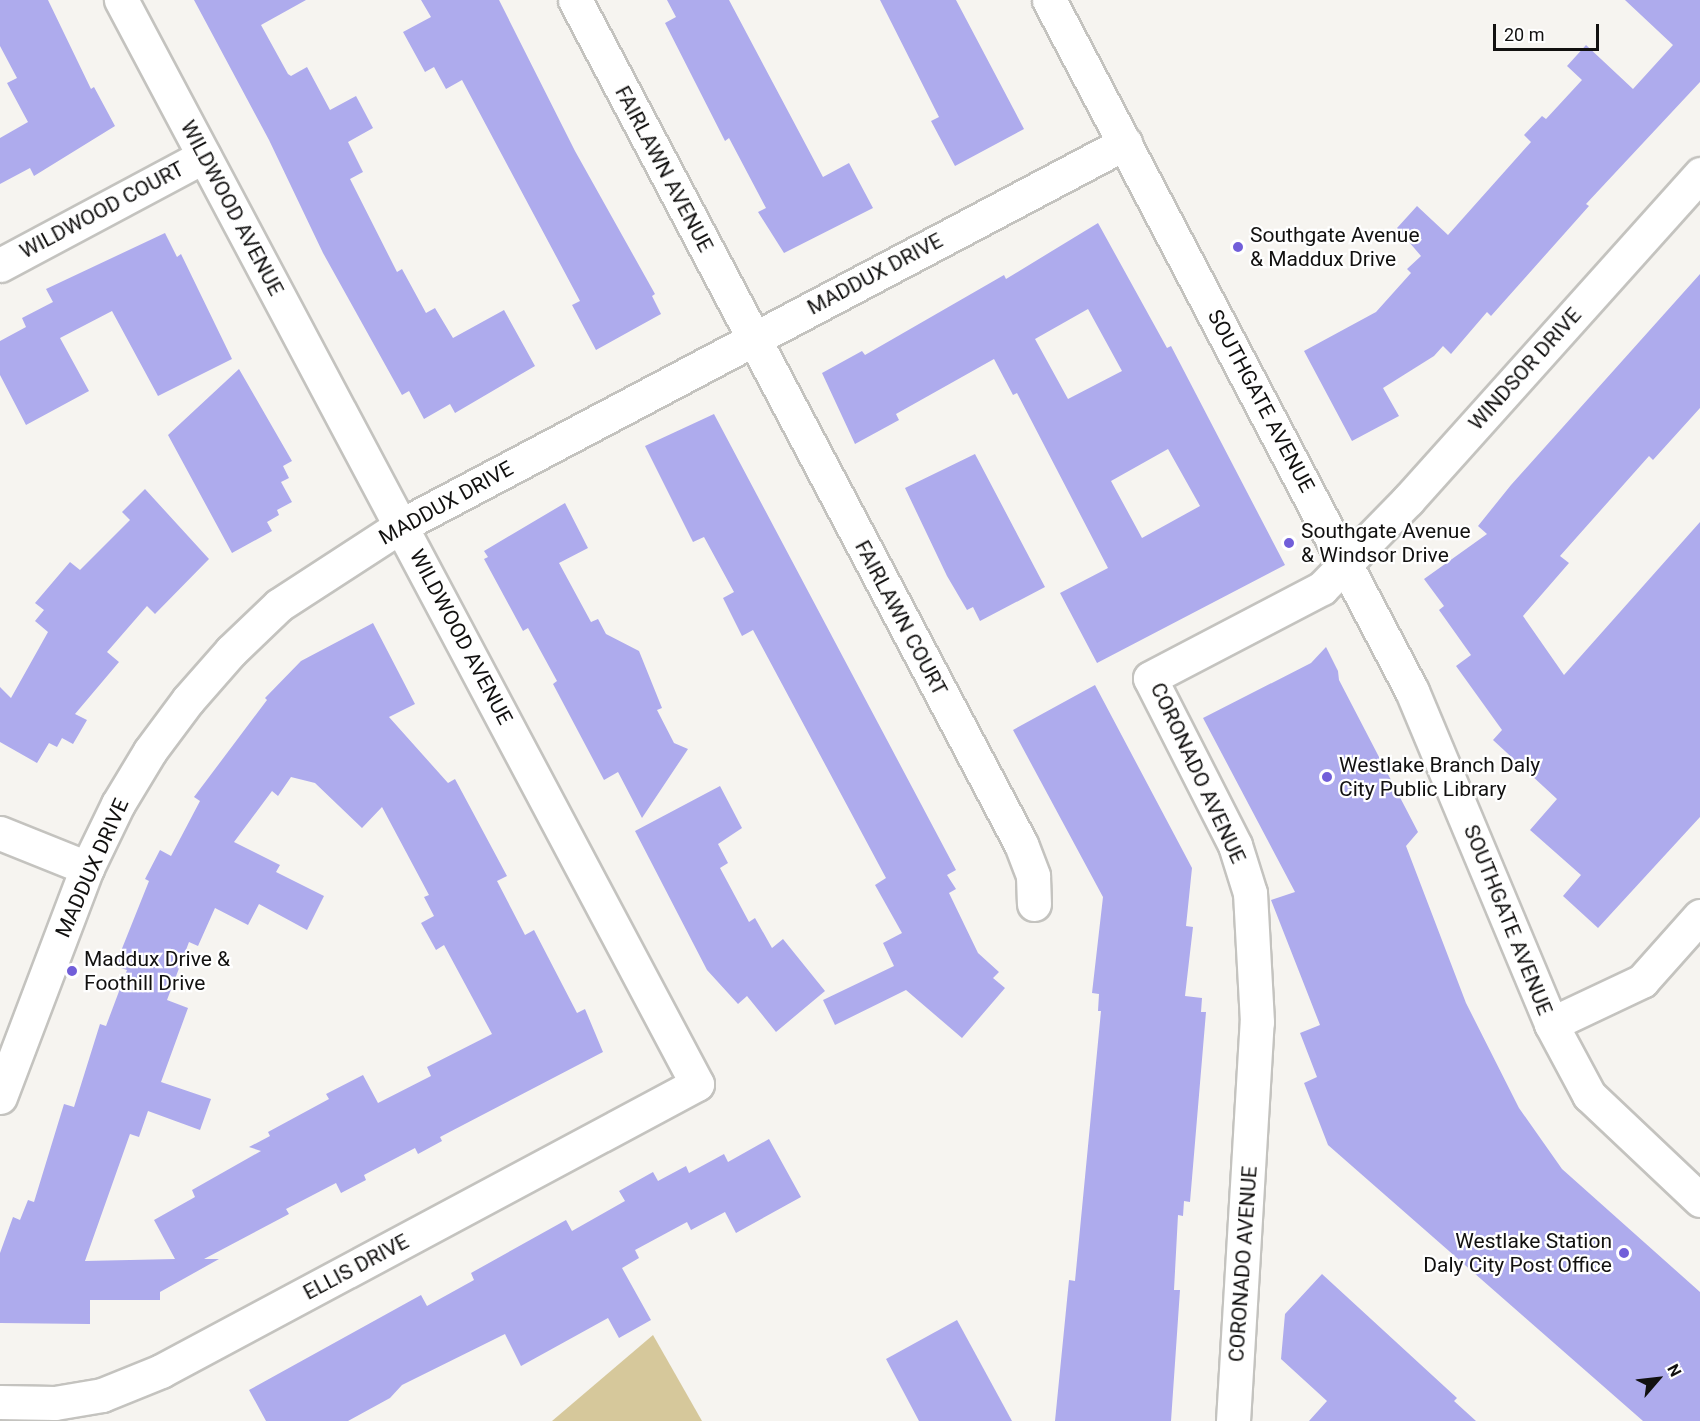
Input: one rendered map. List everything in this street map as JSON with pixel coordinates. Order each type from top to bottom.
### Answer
[{"type":"street","name":"WILDWOOD AVENUE","points":[[121,0],[697,1084]]},
{"type":"street","name":"FAIRLAWN AVENUE","points":[[575,0],[753,338]]},
{"type":"street","name":"SOUTHGATE AVENUE","points":[[1050,0],[1346,561],[1445,766],[1551,1024],[1589,1095],[1700,1200]]},
{"type":"street","name":"MADDUX DRIVE","points":[[0,1097],[87,868],[150,751],[231,651],[279,606],[335,565],[402,525],[1125,143]]},
{"type":"street","name":"WILDWOOD COURT","points":[[0,265],[204,156]]},
{"type":"street","name":"WINDSOR DRIVE","points":[[1346,561],[1408,500],[1700,174]]},
{"type":"street","name":"FAIRLAWN COURT","points":[[753,338],[1021,844],[1033,876],[1034,904]]},
{"type":"street","name":"CORONADO AVENUE","points":[[1233,1421],[1257,1022],[1250,893],[1235,845],[1150,678],[1322,588],[1346,561]]},
{"type":"street","points":[[0,833],[87,868]]},
{"type":"street","points":[[1551,1024],[1642,981],[1700,916]]},
{"type":"street","name":"ELLIS DRIVE","points":[[0,1402],[56,1402],[106,1408],[161,1371],[697,1084]]},
{"type":"shaded area","points":[[653,1335],[702,1421],[552,1421]]},
{"type":"building","points":[[0,0],[48,0],[91,89],[94,87],[115,126],[34,176],[30,168],[0,184],[0,138],[28,122],[7,83],[17,78],[0,46]]},
{"type":"building","points":[[194,0],[306,0],[261,25],[288,74],[291,76],[307,67],[330,110],[356,96],[373,128],[348,142],[363,172],[350,179],[397,272],[402,269],[426,313],[435,308],[453,338],[504,310],[535,366],[455,413],[450,404],[424,419],[409,391],[402,395],[323,253],[269,140]]},
{"type":"building","points":[[421,0],[499,0],[575,151],[655,294],[652,296],[661,314],[596,350],[572,305],[580,301],[462,80],[446,89],[434,67],[425,72],[403,32],[431,17]]},
{"type":"building","points":[[667,0],[729,0],[823,177],[849,163],[873,208],[784,253],[758,212],[766,208],[729,138],[725,141],[665,23],[676,17]]},
{"type":"building","points":[[880,0],[956,0],[1024,129],[955,166],[931,121],[939,117]]},
{"type":"building","points":[[1625,0],[1700,0],[1700,82],[1586,204],[1589,206],[1491,316],[1487,312],[1451,354],[1443,346],[1434,356],[1383,388],[1399,416],[1352,441],[1304,351],[1376,312],[1411,273],[1407,269],[1421,256],[1397,228],[1417,206],[1448,235],[1531,142],[1524,135],[1542,116],[1546,119],[1582,80],[1567,66],[1586,45],[1633,89],[1673,45]]},
{"type":"building","points":[[1098,223],[1167,348],[1171,346],[1285,565],[1097,663],[1060,593],[1108,568],[1017,393],[1013,395],[994,359],[896,414],[899,420],[855,444],[822,373],[862,351],[865,355],[1004,275],[1006,279]],"holes":[[[1088,309],[1122,371],[1068,399],[1035,339]],[[1168,449],[1200,506],[1142,538],[1111,481]]]},
{"type":"building","points":[[165,233],[177,257],[181,254],[232,359],[158,396],[112,311],[60,338],[89,391],[26,425],[0,375],[0,341],[26,327],[22,318],[53,302],[46,289]]},
{"type":"building","points":[[1700,274],[1700,408],[1653,460],[1649,456],[1560,556],[1569,563],[1523,616],[1564,675],[1700,522],[1700,817],[1598,928],[1563,896],[1581,875],[1530,830],[1557,799],[1493,740],[1502,730],[1456,666],[1471,655],[1439,610],[1444,606],[1424,579],[1487,534],[1478,526],[1511,485]]},
{"type":"building","points":[[239,369],[292,461],[283,466],[289,478],[281,482],[292,502],[277,510],[279,515],[267,522],[272,531],[232,553],[168,435]]},
{"type":"building","points":[[714,414],[956,870],[947,875],[956,889],[949,893],[978,953],[999,972],[993,978],[1005,988],[962,1038],[906,990],[835,1025],[823,1000],[894,966],[883,943],[902,933],[875,885],[886,878],[753,630],[742,636],[723,598],[734,592],[704,537],[693,542],[645,446]]},
{"type":"building","points":[[975,454],[1045,587],[980,621],[973,607],[967,610],[947,576],[905,488]]},
{"type":"building","points":[[145,489],[209,559],[155,614],[147,606],[107,652],[119,662],[75,714],[87,720],[73,744],[62,738],[57,747],[49,743],[37,763],[0,742],[0,687],[11,698],[48,632],[35,621],[44,610],[35,603],[70,562],[80,570],[130,520],[122,512]]},
{"type":"building","points":[[565,503],[588,548],[559,563],[591,622],[598,619],[606,634],[639,651],[662,708],[657,710],[674,743],[688,749],[642,818],[618,772],[604,780],[553,684],[557,681],[528,628],[523,631],[484,559],[488,557],[484,551]]},
{"type":"building","points":[[373,623],[415,704],[389,717],[448,783],[455,779],[507,876],[497,881],[525,935],[534,930],[577,1013],[585,1009],[603,1052],[440,1137],[442,1141],[418,1154],[415,1148],[364,1175],[366,1180],[341,1193],[336,1183],[286,1209],[289,1214],[204,1259],[219,1259],[160,1292],[160,1300],[90,1300],[90,1324],[0,1323],[0,1253],[13,1217],[20,1220],[28,1200],[34,1202],[64,1104],[74,1107],[100,1024],[106,1026],[127,970],[115,966],[149,881],[145,879],[160,850],[171,856],[200,801],[194,797],[267,700],[265,698],[301,661]],"holes":[[[291,777],[315,783],[362,828],[382,807],[429,895],[424,897],[434,916],[421,923],[436,950],[444,945],[492,1034],[427,1067],[431,1076],[378,1103],[363,1075],[326,1094],[329,1099],[268,1132],[270,1136],[249,1147],[261,1151],[192,1190],[195,1197],[154,1220],[175,1259],[85,1261],[130,1134],[139,1137],[148,1111],[200,1130],[211,1099],[161,1082],[188,1008],[167,1000],[189,942],[198,946],[215,908],[248,925],[259,904],[307,930],[324,896],[276,872],[280,865],[234,842],[272,791],[278,796]]]},
{"type":"building","points":[[1326,647],[1338,671],[1339,680],[1418,832],[1406,846],[1466,1003],[1519,1108],[1562,1169],[1700,1292],[1700,1421],[1643,1421],[1328,1145],[1304,1083],[1317,1077],[1300,1033],[1320,1025],[1271,900],[1295,892],[1203,718],[1311,663]]},
{"type":"building","points":[[1095,685],[1192,868],[1186,926],[1193,927],[1185,996],[1202,998],[1201,1012],[1206,1012],[1190,1202],[1184,1201],[1183,1216],[1178,1215],[1174,1290],[1180,1290],[1171,1421],[1055,1421],[1069,1280],[1075,1281],[1101,1011],[1098,1011],[1099,994],[1092,993],[1103,897],[1013,730]]},
{"type":"building","points":[[720,786],[742,828],[718,844],[728,863],[720,868],[749,922],[755,918],[772,948],[783,939],[825,991],[776,1032],[747,996],[738,1004],[707,970],[635,831]]},
{"type":"building","points":[[769,1139],[801,1197],[736,1233],[725,1212],[691,1230],[687,1222],[635,1250],[639,1258],[622,1268],[651,1320],[619,1338],[608,1318],[521,1366],[505,1334],[402,1385],[390,1398],[348,1421],[266,1421],[249,1390],[421,1295],[427,1306],[474,1280],[471,1273],[566,1220],[572,1231],[625,1201],[619,1191],[653,1172],[658,1181],[686,1166],[689,1173],[724,1154],[728,1162]]},
{"type":"building","points":[[1322,1274],[1457,1398],[1454,1401],[1476,1421],[1309,1421],[1327,1401],[1281,1359],[1285,1314]]},
{"type":"building","points":[[957,1320],[1012,1421],[919,1421],[886,1359]]},
{"type":"place","name":"Southgate Avenue & Maddux Drive","points":[[1238,247]]},
{"type":"place","name":"Southgate Avenue & Windsor Drive","points":[[1289,543]]},
{"type":"place","name":"Westlake Branch Daly City Public Library","points":[[1327,777]]},
{"type":"place","name":"Maddux Drive & Foothill Drive","points":[[72,971]]},
{"type":"place","name":"Westlake Station Daly City Post Office","points":[[1624,1253]]}]
